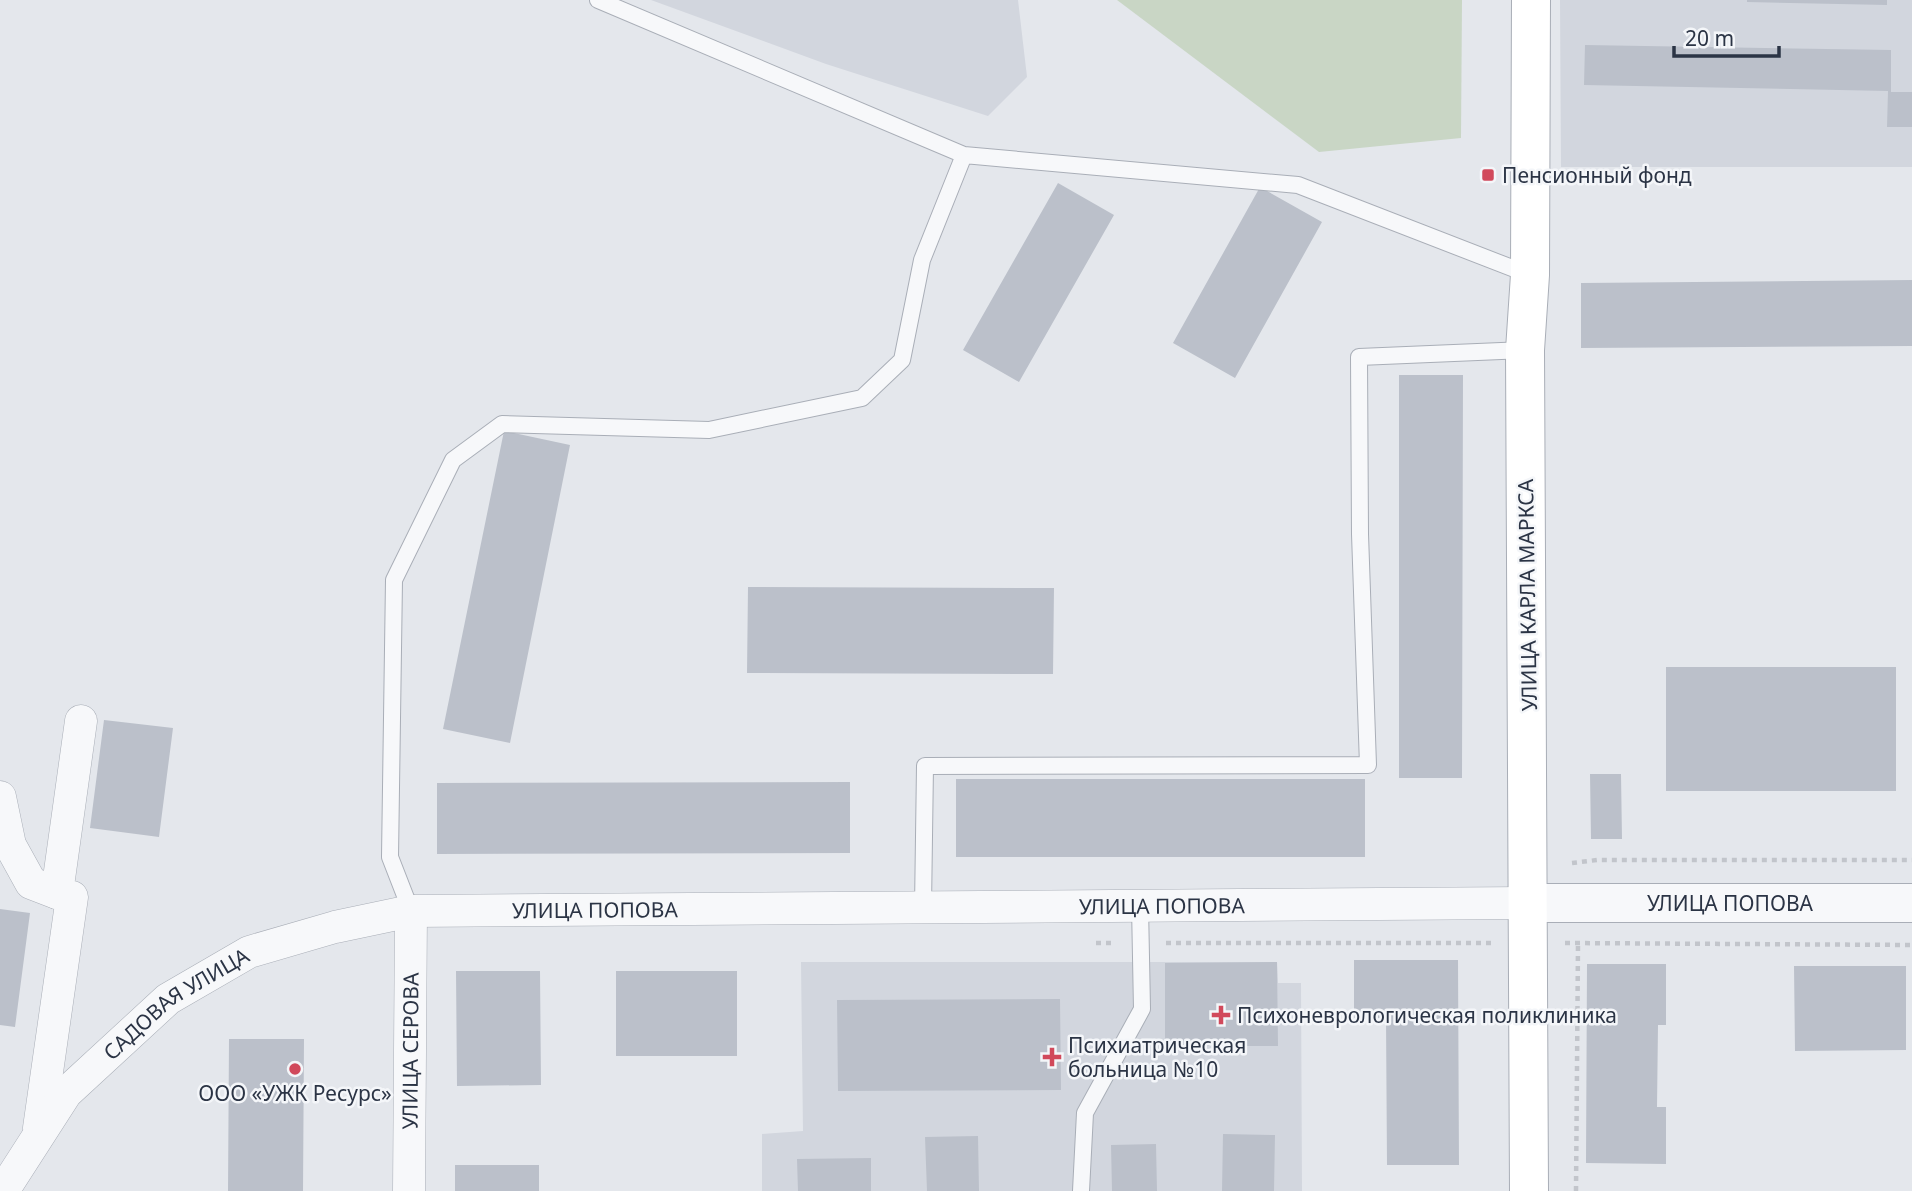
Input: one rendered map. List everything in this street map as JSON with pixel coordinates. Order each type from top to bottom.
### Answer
[{"type":"main road","name":"УЛИЦА КАРЛА МАРКСА","points":[[1529,1191],[1530,903],[1525,350],[1530,275],[1531,0]]},
{"type":"street","points":[[57,893],[80,722]]},
{"type":"street","points":[[0,797],[10,845],[31,883],[72,897],[37,1136]]},
{"type":"street","name":"УЛИЦА ПОПОВА","points":[[411,911],[1140,905],[1912,903]]},
{"type":"street","name":"САДОВАЯ УЛИЦА","points":[[3,1191],[66,1093],[168,999],[249,952],[335,927],[411,911]]},
{"type":"street","name":"УЛИЦА СЕРОВА","points":[[409,1191],[411,911]]},
{"type":"lane","points":[[598,0],[964,155],[1298,185],[1530,275]]},
{"type":"lane","points":[[411,911],[390,857],[394,580],[453,460],[502,424],[709,429],[862,398],[902,360],[922,260],[964,155]]},
{"type":"lane","points":[[923,907],[925,766],[1368,765],[1360,534],[1359,357],[1525,350]]},
{"type":"lane","points":[[1081,1191],[1086,1113],[1142,1009],[1140,905]]},
{"type":"path","points":[[1084,943],[1912,945]]},
{"type":"path","points":[[1576,1191],[1578,944]]},
{"type":"shaded area","points":[[651,0],[1018,0],[1027,77],[988,116],[826,64]]},
{"type":"shaded area","points":[[1560,0],[1912,0],[1912,167],[1561,167]]},
{"type":"shaded area","name":"Психиатрическая больница №10","points":[[801,962],[1277,962],[1278,983],[1301,983],[1302,1191],[762,1191],[762,1134],[803,1131]]},
{"type":"green space","points":[[1117,0],[1462,0],[1461,138],[1319,152]]},
{"type":"building","points":[[1887,0],[1887,5],[1747,2]]},
{"type":"building","points":[[1585,45],[1891,50],[1891,92],[1912,92],[1912,127],[1887,127],[1888,91],[1584,85]]},
{"type":"building","points":[[1058,183],[1114,215],[1019,382],[963,350]]},
{"type":"building","points":[[1260,187],[1322,222],[1235,378],[1173,343]]},
{"type":"building","points":[[1912,280],[1912,346],[1581,348],[1581,283]]},
{"type":"building","points":[[1399,375],[1463,375],[1462,778],[1399,778]]},
{"type":"building","points":[[504,431],[570,445],[510,743],[443,729]]},
{"type":"building","points":[[748,587],[1054,588],[1053,674],[747,673]]},
{"type":"building","points":[[1666,667],[1896,667],[1896,791],[1666,791]]},
{"type":"building","points":[[104,720],[173,728],[159,837],[90,828]]},
{"type":"building","points":[[1590,774],[1621,774],[1622,839],[1591,839]]},
{"type":"building","points":[[956,779],[1365,779],[1365,857],[956,857]]},
{"type":"building","points":[[850,782],[850,853],[437,854],[437,783]]},
{"type":"building","points":[[0,909],[30,913],[15,1027],[0,1025]]},
{"type":"building","points":[[1354,960],[1458,960],[1459,1165],[1387,1165],[1386,1018],[1354,1018]]},
{"type":"building","name":"Психоневрологическая поликлиника","points":[[1277,962],[1278,1046],[1165,1046],[1165,963]]},
{"type":"building","points":[[1587,964],[1666,964],[1666,1025],[1658,1025],[1657,1107],[1666,1107],[1666,1164],[1586,1163]]},
{"type":"building","points":[[1794,966],[1906,966],[1906,1050],[1795,1051]]},
{"type":"building","points":[[456,971],[540,971],[541,1085],[457,1086]]},
{"type":"building","points":[[616,971],[737,971],[737,1056],[616,1056]]},
{"type":"building","points":[[1060,999],[1061,1090],[838,1091],[837,1000]]},
{"type":"building","points":[[229,1039],[304,1039],[303,1191],[228,1191]]},
{"type":"building","points":[[1223,1134],[1275,1135],[1274,1191],[1222,1191]]},
{"type":"building","points":[[978,1136],[979,1191],[927,1191],[925,1137]]},
{"type":"building","points":[[1156,1144],[1157,1191],[1112,1191],[1111,1145]]},
{"type":"building","points":[[871,1158],[871,1191],[798,1191],[797,1159]]},
{"type":"building","points":[[455,1165],[539,1165],[539,1191],[455,1191]]},
{"type":"place","name":"Пенсионный фонд","points":[[1488,175]]},
{"type":"place","name":"Психоневрологическая поликлиника","points":[[1221,1015]]},
{"type":"place","name":"Психиатрическая больница №10","points":[[1052,1057]]},
{"type":"place","name":"ООО «УЖК Ресурс»","points":[[295,1069]]}]
